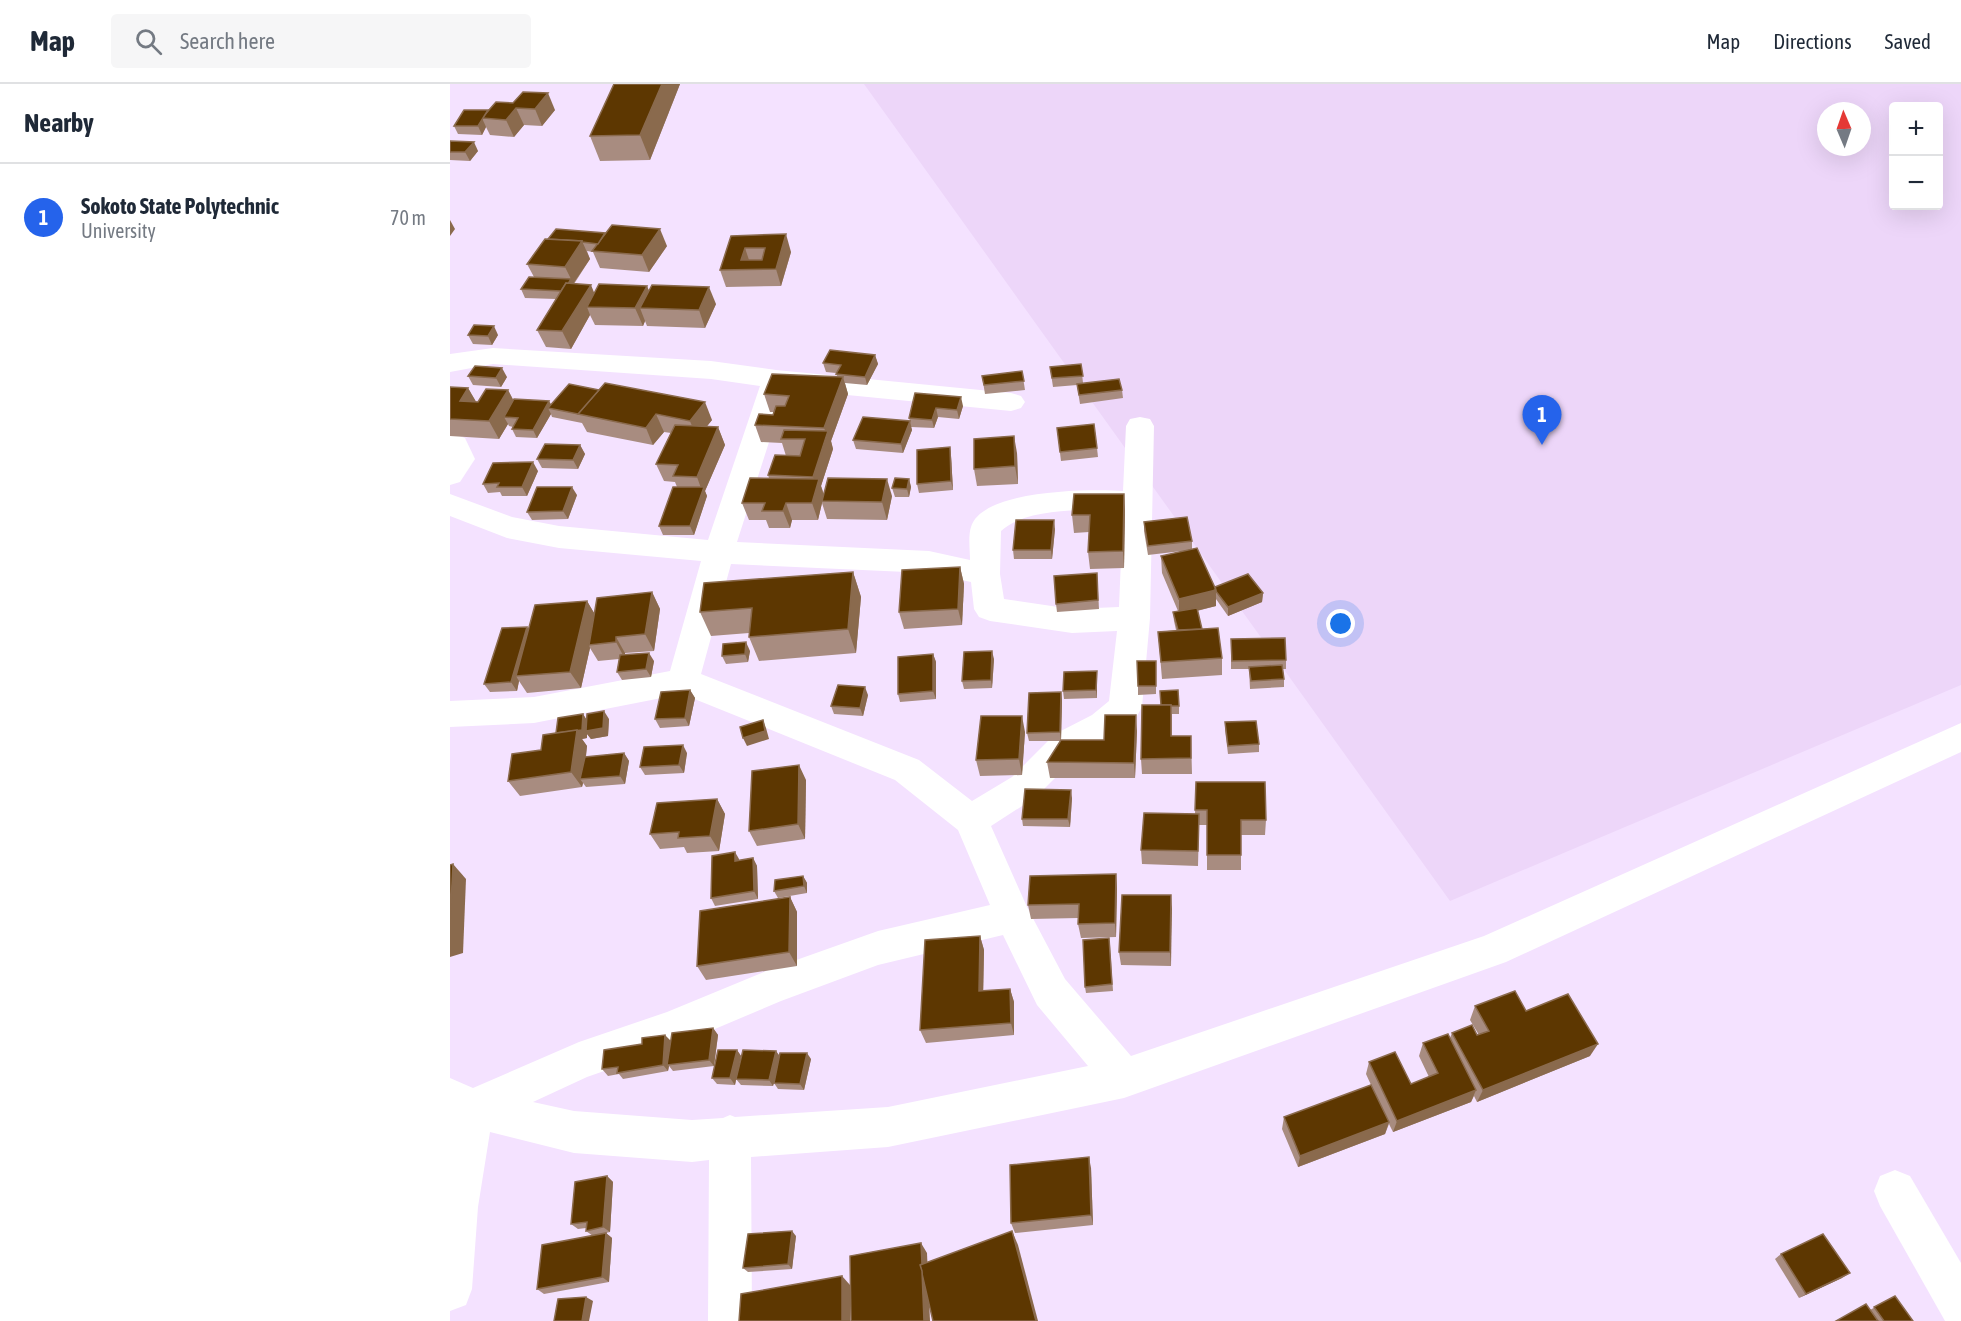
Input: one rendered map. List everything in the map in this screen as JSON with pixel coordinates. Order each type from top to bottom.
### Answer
[{"type":"street","points":[[450,363],[493,356],[711,370],[776,379],[1011,402]]},
{"type":"street","points":[[683,681],[719,552],[776,379]]},
{"type":"street","points":[[971,820],[1024,787],[1067,744],[1104,725],[1125,707],[1134,618],[1140,426]]},
{"type":"street","points":[[450,442],[455,445],[461,459],[450,475]]},
{"type":"street","points":[[1134,618],[1072,621],[990,609],[985,574],[986,527],[1005,512],[1050,502],[1089,499],[1137,502]]},
{"type":"street","points":[[450,504],[507,527],[549,535],[719,552],[929,562],[985,574]]},
{"type":"street","points":[[450,714],[534,710],[683,681],[907,770],[971,820],[1013,916],[1051,992],[1124,1078]]},
{"type":"street","points":[[462,1103],[574,1132],[692,1141],[730,1136],[888,1127],[1124,1078],[1493,950],[1961,737]]},
{"type":"street","points":[[462,1103],[670,1029],[771,987],[878,948],[1013,916]]},
{"type":"street","points":[[450,1289],[462,1103]]},
{"type":"street","points":[[730,1136],[730,1321]]},
{"type":"street","points":[[1895,1191],[1961,1305]]},
{"type":"shaded area","points":[[864,84],[1961,84],[1961,685],[1450,901]]},
{"type":"building","points":[[614,84],[662,84],[640,135],[590,136]]},
{"type":"building","points":[[523,92],[548,93],[535,109],[516,108],[506,120],[482,118],[496,102],[513,103]]},
{"type":"building","points":[[464,110],[488,110],[478,126],[454,126]]},
{"type":"building","points":[[450,141],[474,142],[465,152],[450,152]]},
{"type":"building","points":[[612,225],[660,229],[642,255],[592,251]]},
{"type":"building","points":[[556,229],[605,233],[598,244],[548,239]]},
{"type":"building","points":[[786,234],[776,269],[720,270],[731,236]],"holes":[[[745,248],[765,248],[762,260],[741,260]]]},
{"type":"building","points":[[545,239],[582,241],[565,267],[527,264]]},
{"type":"building","points":[[529,277],[571,279],[561,291],[521,289]]},
{"type":"building","points":[[566,283],[591,285],[562,331],[537,330]]},
{"type":"building","points":[[599,284],[647,286],[635,308],[587,307]]},
{"type":"building","points":[[652,285],[709,287],[699,310],[640,308]]},
{"type":"building","points":[[474,325],[494,326],[488,336],[468,335]]},
{"type":"building","points":[[830,350],[875,355],[865,377],[836,374],[841,365],[823,363]]},
{"type":"building","points":[[1081,364],[1083,376],[1052,378],[1050,367]]},
{"type":"building","points":[[475,366],[502,368],[496,378],[468,376]]},
{"type":"building","points":[[1022,371],[1024,381],[984,385],[982,376]]},
{"type":"building","points":[[772,374],[843,377],[824,428],[755,425],[759,414],[773,415],[776,406],[785,406],[789,396],[764,394]]},
{"type":"building","points":[[1119,379],[1122,390],[1079,395],[1077,384]]},
{"type":"building","points":[[605,383],[705,402],[690,421],[656,414],[646,428],[578,414]]},
{"type":"building","points":[[569,384],[599,390],[578,414],[548,408]]},
{"type":"building","points":[[450,387],[468,388],[460,401],[478,402],[486,389],[508,390],[489,421],[450,419]]},
{"type":"building","points":[[915,393],[961,397],[957,410],[936,408],[932,420],[909,418]]},
{"type":"building","points":[[514,399],[549,401],[533,430],[512,429],[518,418],[504,417]]},
{"type":"building","points":[[863,417],[910,421],[901,444],[853,440]]},
{"type":"building","points":[[1094,424],[1097,448],[1060,452],[1057,428]]},
{"type":"building","points":[[675,425],[718,427],[697,477],[673,476],[678,465],[656,464]]},
{"type":"building","points":[[784,430],[828,431],[813,477],[768,475],[775,455],[800,456],[805,439],[781,439]]},
{"type":"building","points":[[1014,436],[1015,466],[974,469],[974,439]]},
{"type":"building","points":[[545,444],[580,445],[573,460],[537,459]]},
{"type":"building","points":[[950,447],[951,481],[917,484],[917,450]]},
{"type":"building","points":[[533,462],[522,487],[497,487],[499,483],[483,484],[493,463]]},
{"type":"building","points":[[750,478],[819,479],[812,503],[786,503],[783,511],[762,511],[765,503],[742,503]]},
{"type":"building","points":[[828,478],[887,479],[882,502],[822,501]]},
{"type":"building","points":[[895,478],[909,479],[907,489],[892,488]]},
{"type":"building","points":[[537,487],[572,487],[563,511],[527,512]]},
{"type":"building","points":[[673,487],[704,487],[690,526],[659,526]]},
{"type":"building","points":[[1074,494],[1124,494],[1123,551],[1088,552],[1090,515],[1072,515]]},
{"type":"building","points":[[1187,517],[1192,541],[1148,546],[1144,522]]},
{"type":"building","points":[[1016,520],[1054,520],[1051,550],[1013,550]]},
{"type":"building","points":[[1197,548],[1216,590],[1179,599],[1161,556]]},
{"type":"building","points":[[960,567],[958,609],[899,612],[902,570]]},
{"type":"building","points":[[853,572],[848,629],[749,637],[752,608],[700,612],[704,583]]},
{"type":"building","points":[[1097,573],[1098,600],[1056,604],[1054,576]]},
{"type":"building","points":[[1248,574],[1263,593],[1228,607],[1215,587]]},
{"type":"building","points":[[652,592],[645,634],[616,637],[616,642],[589,645],[597,598]]},
{"type":"building","points":[[587,601],[570,672],[516,676],[535,605]]},
{"type":"building","points":[[1197,608],[1202,629],[1178,630],[1173,612]]},
{"type":"building","points":[[527,627],[511,682],[484,684],[502,628]]},
{"type":"building","points":[[1218,628],[1222,658],[1161,662],[1158,632]]},
{"type":"building","points":[[1285,638],[1286,660],[1232,661],[1231,639]]},
{"type":"building","points":[[746,642],[745,654],[722,656],[723,644]]},
{"type":"building","points":[[992,651],[991,680],[962,681],[964,652]]},
{"type":"building","points":[[649,653],[646,669],[617,672],[620,655]]},
{"type":"building","points":[[933,654],[933,691],[898,694],[898,657]]},
{"type":"building","points":[[1137,661],[1156,661],[1156,686],[1138,686]]},
{"type":"building","points":[[1282,665],[1284,679],[1251,681],[1249,667]]},
{"type":"building","points":[[1097,671],[1096,690],[1063,691],[1064,672]]},
{"type":"building","points":[[838,685],[865,687],[860,708],[831,706]]},
{"type":"building","points":[[690,690],[685,718],[655,719],[661,692]]},
{"type":"building","points":[[1178,690],[1179,706],[1161,705],[1160,691]]},
{"type":"building","points":[[1061,692],[1060,732],[1027,733],[1029,693]]},
{"type":"building","points":[[1142,705],[1171,705],[1171,736],[1191,736],[1191,758],[1141,759]]},
{"type":"building","points":[[604,711],[603,728],[586,731],[587,714]]},
{"type":"building","points":[[583,714],[582,730],[556,733],[558,718]]},
{"type":"building","points":[[1105,715],[1136,715],[1134,763],[1047,762],[1061,740],[1104,740]]},
{"type":"building","points":[[981,716],[1022,716],[1019,759],[976,760]]},
{"type":"building","points":[[763,720],[765,731],[743,738],[740,727]]},
{"type":"building","points":[[1256,721],[1259,744],[1228,746],[1225,722]]},
{"type":"building","points":[[577,730],[571,772],[508,781],[512,754],[541,750],[543,735]]},
{"type":"building","points":[[683,745],[679,765],[640,767],[644,747]]},
{"type":"building","points":[[624,753],[620,776],[580,779],[585,757]]},
{"type":"building","points":[[799,765],[798,824],[749,831],[752,771]]},
{"type":"building","points":[[1196,782],[1265,782],[1266,820],[1241,820],[1241,855],[1207,855],[1207,810],[1195,810]]},
{"type":"building","points":[[1025,789],[1071,790],[1068,819],[1022,819]]},
{"type":"building","points":[[717,799],[710,836],[678,838],[679,832],[650,834],[657,803]]},
{"type":"building","points":[[1144,813],[1199,814],[1198,851],[1141,850]]},
{"type":"building","points":[[735,852],[735,861],[753,858],[754,891],[711,898],[712,856]]},
{"type":"building","points":[[453,864],[450,924],[450,865]]},
{"type":"building","points":[[1116,874],[1115,923],[1078,924],[1079,904],[1028,905],[1030,876]]},
{"type":"building","points":[[803,876],[804,886],[774,891],[775,880]]},
{"type":"building","points":[[1122,895],[1171,895],[1170,952],[1119,952]]},
{"type":"building","points":[[790,897],[789,952],[697,966],[700,911]]},
{"type":"building","points":[[980,936],[979,991],[1010,989],[1011,1023],[920,1030],[925,940]]},
{"type":"building","points":[[1109,938],[1112,984],[1085,987],[1083,940]]},
{"type":"building","points":[[1515,991],[1526,1011],[1568,994],[1598,1044],[1483,1090],[1452,1033],[1472,1025],[1477,1035],[1489,1031],[1475,1006]]},
{"type":"building","points":[[713,1028],[709,1060],[667,1065],[672,1033]]},
{"type":"building","points":[[1448,1034],[1476,1090],[1397,1121],[1369,1062],[1395,1052],[1411,1084],[1438,1073],[1423,1043]]},
{"type":"building","points":[[665,1035],[663,1065],[617,1073],[618,1067],[602,1069],[604,1050],[642,1044],[642,1038]]},
{"type":"building","points":[[718,1050],[737,1050],[730,1078],[712,1078]]},
{"type":"building","points":[[743,1050],[776,1051],[769,1080],[736,1079]]},
{"type":"building","points":[[780,1053],[807,1053],[800,1084],[774,1083]]},
{"type":"building","points":[[1371,1085],[1389,1122],[1300,1156],[1284,1117]]},
{"type":"building","points":[[1089,1157],[1091,1215],[1011,1223],[1010,1165]]},
{"type":"building","points":[[607,1176],[603,1227],[586,1231],[587,1222],[571,1224],[575,1182]]},
{"type":"building","points":[[792,1231],[788,1264],[743,1268],[748,1234]]},
{"type":"building","points":[[1012,1231],[1036,1321],[933,1321],[920,1265]]},
{"type":"building","points":[[606,1233],[602,1277],[537,1289],[542,1245]]},
{"type":"building","points":[[1823,1234],[1850,1273],[1806,1294],[1781,1254]]},
{"type":"building","points":[[921,1243],[922,1264],[920,1265],[924,1321],[851,1321],[850,1256]]},
{"type":"building","points":[[842,1276],[842,1321],[739,1321],[741,1294]]},
{"type":"building","points":[[1895,1296],[1913,1321],[1884,1321],[1874,1307]]},
{"type":"building","points":[[586,1297],[582,1321],[554,1321],[558,1299]]},
{"type":"building","points":[[1866,1304],[1878,1321],[1836,1321]]},
{"type":"place","name":"Sokoto State Polytechnic","points":[[1542,445]]}]
